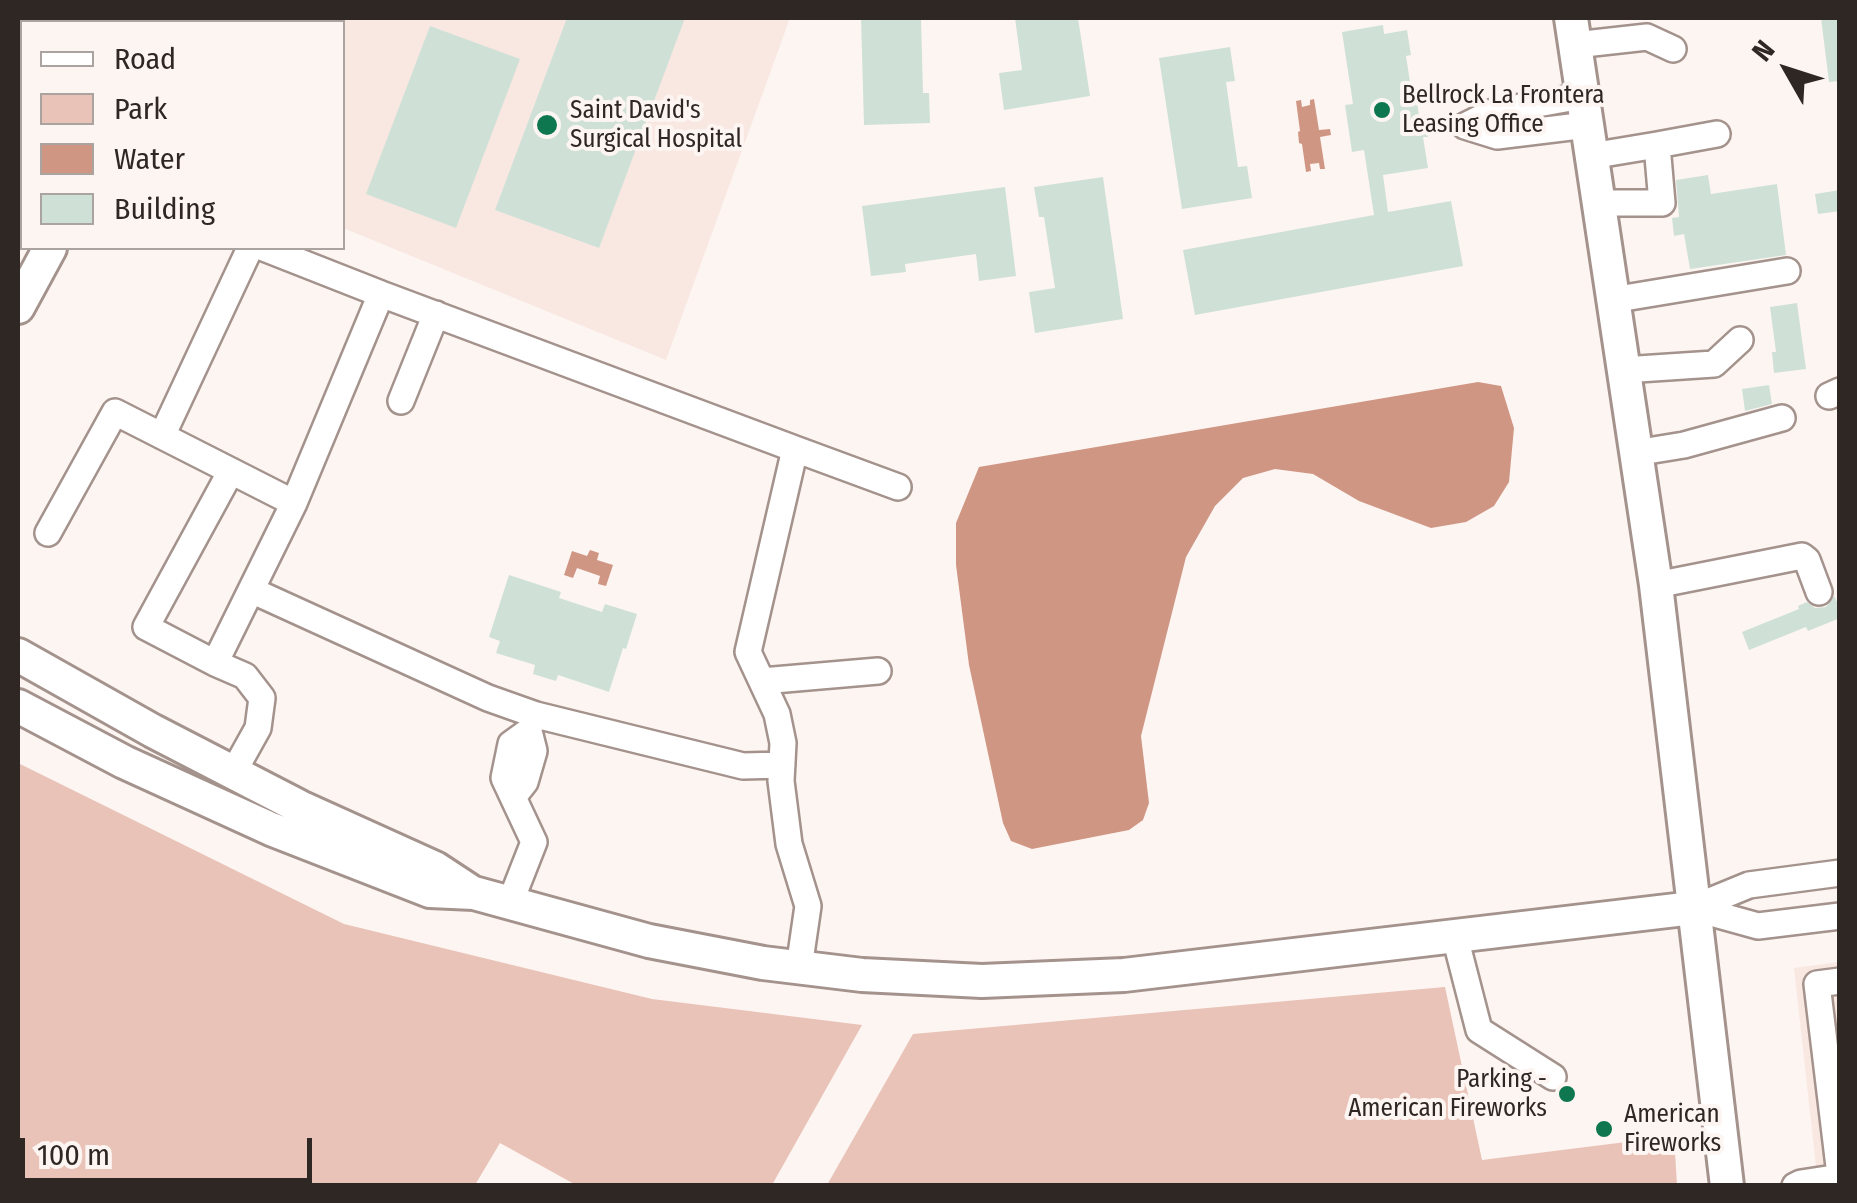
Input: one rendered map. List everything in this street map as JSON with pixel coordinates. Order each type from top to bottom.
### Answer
[{"type":"main road","points":[[1573,31],[1656,585],[1727,1186]]},
{"type":"main road","points":[[18,308],[49,250]]},
{"type":"main road","points":[[18,655],[153,732],[300,807],[435,868],[474,893]]},
{"type":"main road","points":[[18,706],[124,762],[270,830],[430,891],[474,893],[649,941],[763,964],[862,976],[982,982],[1106,976],[1693,908]]},
{"type":"street","points":[[1573,31],[1648,37],[1672,50]]},
{"type":"street","points":[[1587,126],[1656,145],[1717,134]]},
{"type":"street","points":[[1598,203],[1662,203],[1656,145]]},
{"type":"street","points":[[162,436],[249,250]]},
{"type":"street","points":[[269,250],[898,487]]},
{"type":"street","points":[[1612,300],[1787,272]]},
{"type":"street","points":[[214,663],[294,503],[381,294]]},
{"type":"street","points":[[401,401],[436,314]]},
{"type":"street","points":[[1622,370],[1714,364],[1740,340]]},
{"type":"street","points":[[48,533],[115,412],[294,503]]},
{"type":"street","points":[[1635,454],[1684,446],[1782,418]]},
{"type":"street","points":[[795,449],[748,652],[778,714],[783,743],[781,781],[789,844],[808,906],[799,968]]},
{"type":"street","points":[[232,471],[146,627],[245,676],[262,698],[258,728],[233,773]]},
{"type":"street","points":[[1656,585],[1802,556],[1819,592]]},
{"type":"street","points":[[251,590],[488,698],[532,723],[743,766],[782,765]]},
{"type":"street","points":[[762,681],[878,670]]},
{"type":"street","points":[[510,903],[534,842],[514,796],[525,782],[534,750],[532,723]]},
{"type":"street","points":[[1693,908],[1748,885],[1840,873]]},
{"type":"street","points":[[1693,908],[1758,926],[1840,916]]},
{"type":"street","points":[[1455,937],[1480,1030],[1553,1077]]},
{"type":"street","points":[[1795,1186],[1840,1176],[1817,984],[1840,981]]},
{"type":"shaded area","name":"Saint David's Surgical Hospital","points":[[790,18],[666,360],[345,229],[345,20],[219,20]]},
{"type":"shaded area","points":[[1839,962],[1839,1185],[1818,1185],[1794,968]]},
{"type":"green space","points":[[18,763],[344,924],[652,999],[862,1025],[772,1185],[576,1185],[500,1143],[475,1185],[18,1185]]},
{"type":"green space","points":[[1445,987],[1482,1160],[1674,1136],[1677,1185],[827,1185],[913,1034]]},
{"type":"water","points":[[1314,99],[1319,130],[1330,129],[1331,135],[1320,137],[1325,169],[1320,169],[1319,163],[1310,164],[1311,171],[1306,172],[1296,101],[1301,100],[1302,107]]},
{"type":"water","points":[[1478,382],[1501,386],[1514,428],[1509,482],[1494,506],[1466,522],[1431,528],[1359,501],[1313,474],[1275,469],[1243,478],[1215,506],[1186,557],[1141,736],[1149,803],[1143,820],[1129,830],[1032,849],[1011,841],[1003,823],[969,665],[956,565],[956,523],[979,467]]},
{"type":"water","points":[[590,550],[599,553],[597,560],[613,565],[606,586],[598,584],[600,576],[577,568],[573,578],[564,575],[572,551],[587,556]]},
{"type":"building","points":[[567,18],[685,18],[599,248],[495,210]]},
{"type":"building","points":[[861,18],[921,18],[923,93],[929,93],[930,123],[864,125]]},
{"type":"building","points":[[1015,18],[1078,18],[1090,96],[1004,110],[999,73],[1022,70]]},
{"type":"building","points":[[1821,18],[1840,18],[1840,81],[1829,82]]},
{"type":"building","points":[[1383,25],[1384,34],[1407,30],[1412,95],[1416,94],[1419,116],[1425,115],[1428,137],[1423,137],[1428,168],[1383,175],[1388,212],[1451,201],[1463,266],[1195,315],[1183,250],[1374,215],[1364,150],[1352,152],[1345,105],[1353,104],[1342,32]]},
{"type":"building","points":[[430,26],[520,59],[456,228],[366,194]]},
{"type":"building","points":[[1230,47],[1235,81],[1226,82],[1238,167],[1247,166],[1252,198],[1182,209],[1159,58]]},
{"type":"building","points":[[1708,175],[1711,194],[1777,184],[1786,255],[1690,269],[1684,234],[1674,236],[1672,218],[1679,217],[1676,180]]},
{"type":"building","points":[[1103,177],[1123,319],[1035,333],[1029,292],[1055,288],[1044,217],[1039,217],[1034,187]]},
{"type":"building","points":[[1005,187],[1016,276],[979,281],[976,254],[905,264],[906,272],[871,276],[862,206]]},
{"type":"building","points":[[1840,190],[1840,211],[1818,214],[1815,194]]},
{"type":"building","points":[[1797,303],[1806,369],[1774,373],[1772,352],[1776,352],[1770,307]]},
{"type":"building","points":[[1769,385],[1772,404],[1745,411],[1742,389]]},
{"type":"building","points":[[509,575],[561,592],[559,598],[602,612],[605,604],[637,614],[609,692],[558,675],[556,681],[533,674],[535,665],[496,653],[500,641],[489,637]]},
{"type":"building","points":[[1834,596],[1840,618],[1749,650],[1742,632],[1799,609],[1807,602],[1815,608],[1826,607]]},
{"type":"place","name":"Bellrock La Frontera Leasing Office","points":[[1382,110]]},
{"type":"place","name":"Saint David's Surgical Hospital","points":[[547,125]]},
{"type":"place","name":"Parking - American Fireworks","points":[[1567,1094]]},
{"type":"place","name":"American Fireworks","points":[[1604,1129]]}]
